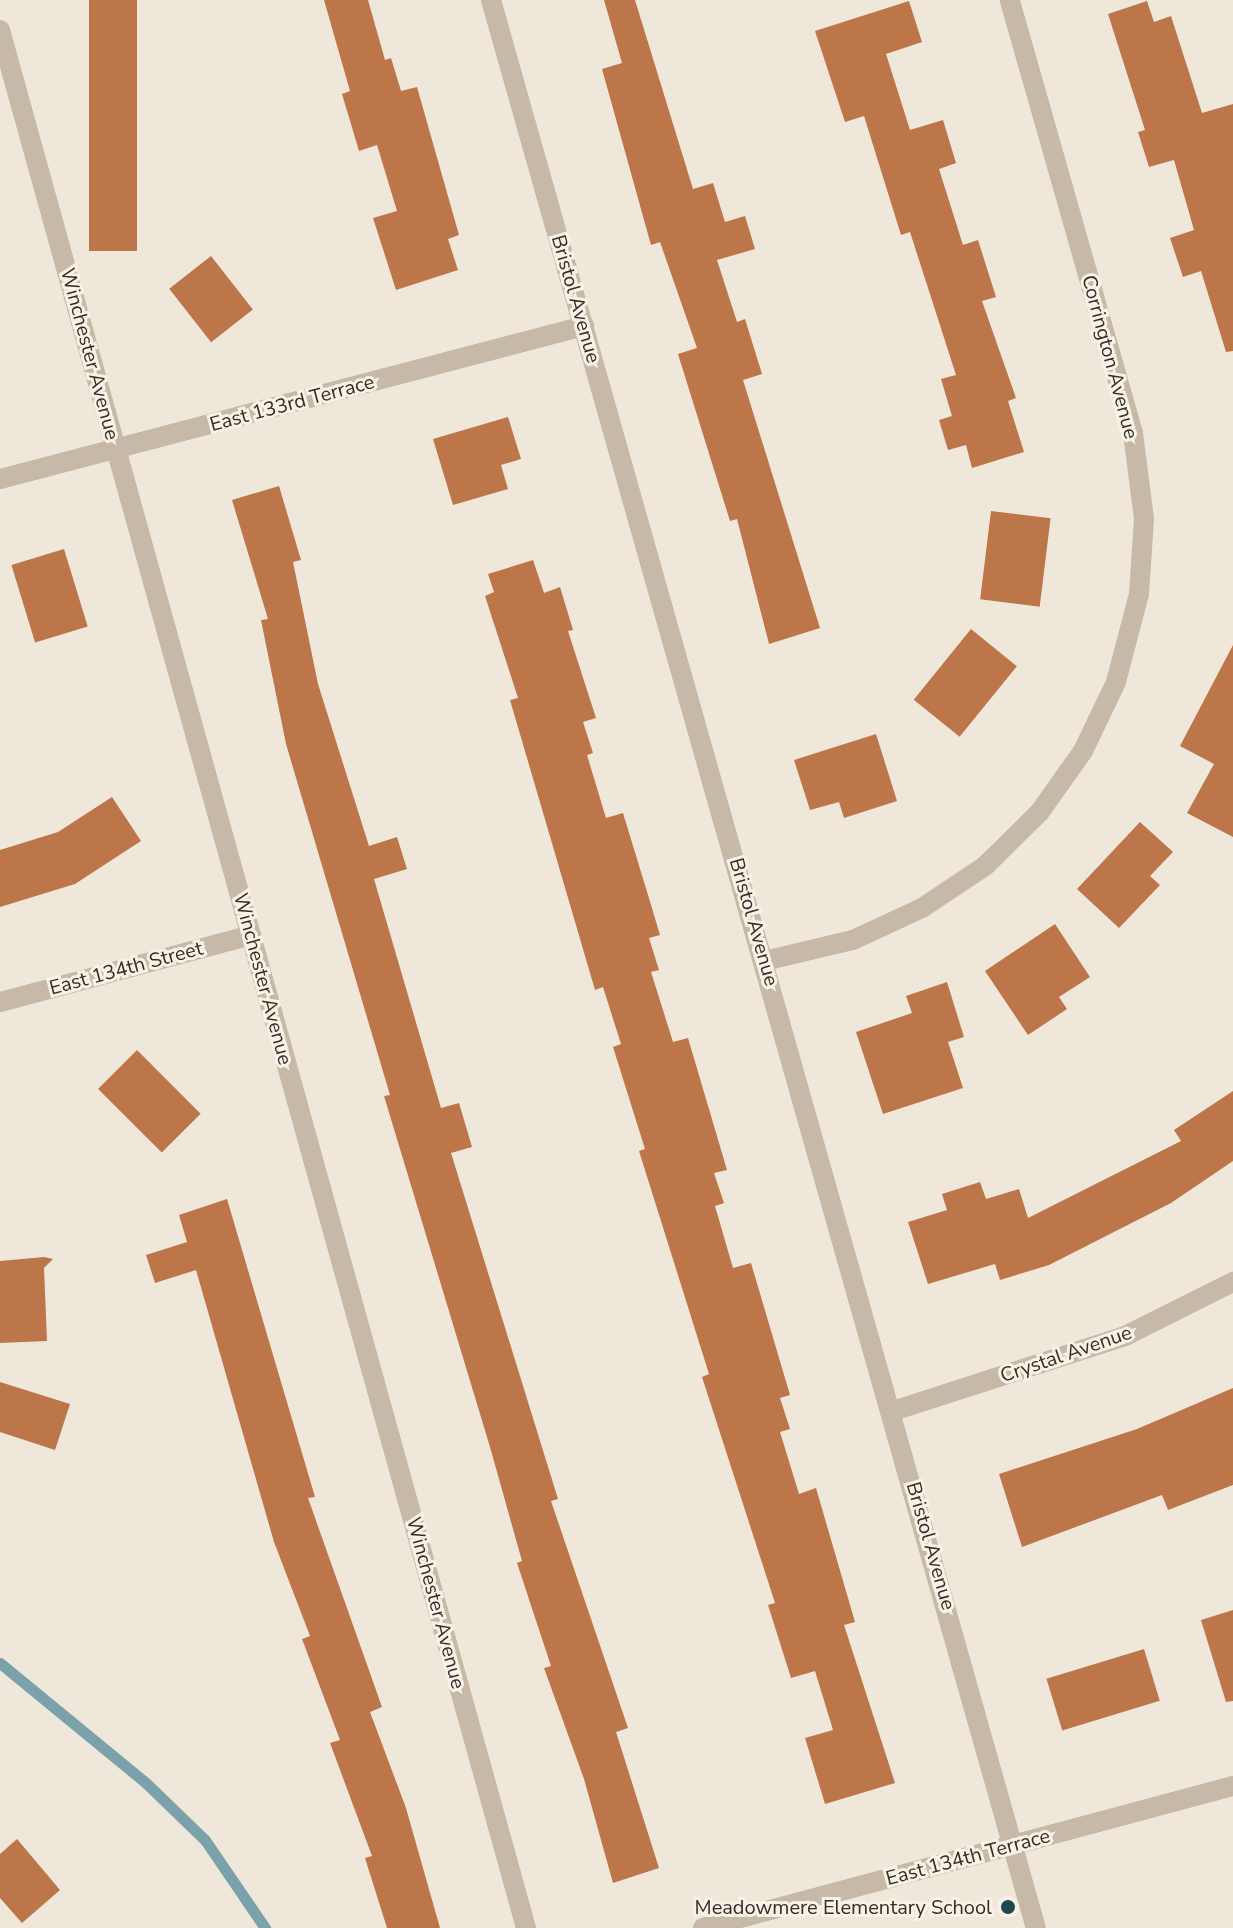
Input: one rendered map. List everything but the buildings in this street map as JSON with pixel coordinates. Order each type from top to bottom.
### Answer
[{"type":"street","name":"Bristol Avenue","points":[[491,0],[1016,1845],[1036,1928]]},
{"type":"street","name":"Corrington Avenue","points":[[764,961],[853,940],[922,908],[985,866],[1029,823],[1083,751],[1116,682],[1139,594],[1144,519],[1133,433],[1010,0]]},
{"type":"street","name":"Winchester Avenue","points":[[0,30],[526,1928]]},
{"type":"street","name":"East 133rd Terrace","points":[[0,479],[584,326]]},
{"type":"street","name":"East 134th Street","points":[[0,1002],[251,935]]},
{"type":"street","name":"Crystal Avenue","points":[[893,1411],[1125,1336],[1233,1282]]},
{"type":"street","name":"East 134th Terrace","points":[[703,1928],[1233,1786]]},
{"type":"waterway","points":[[0,1663],[146,1783],[205,1840],[265,1928]]},
{"type":"place","name":"Meadowmere Elementary School","points":[[1008,1907]]}]
